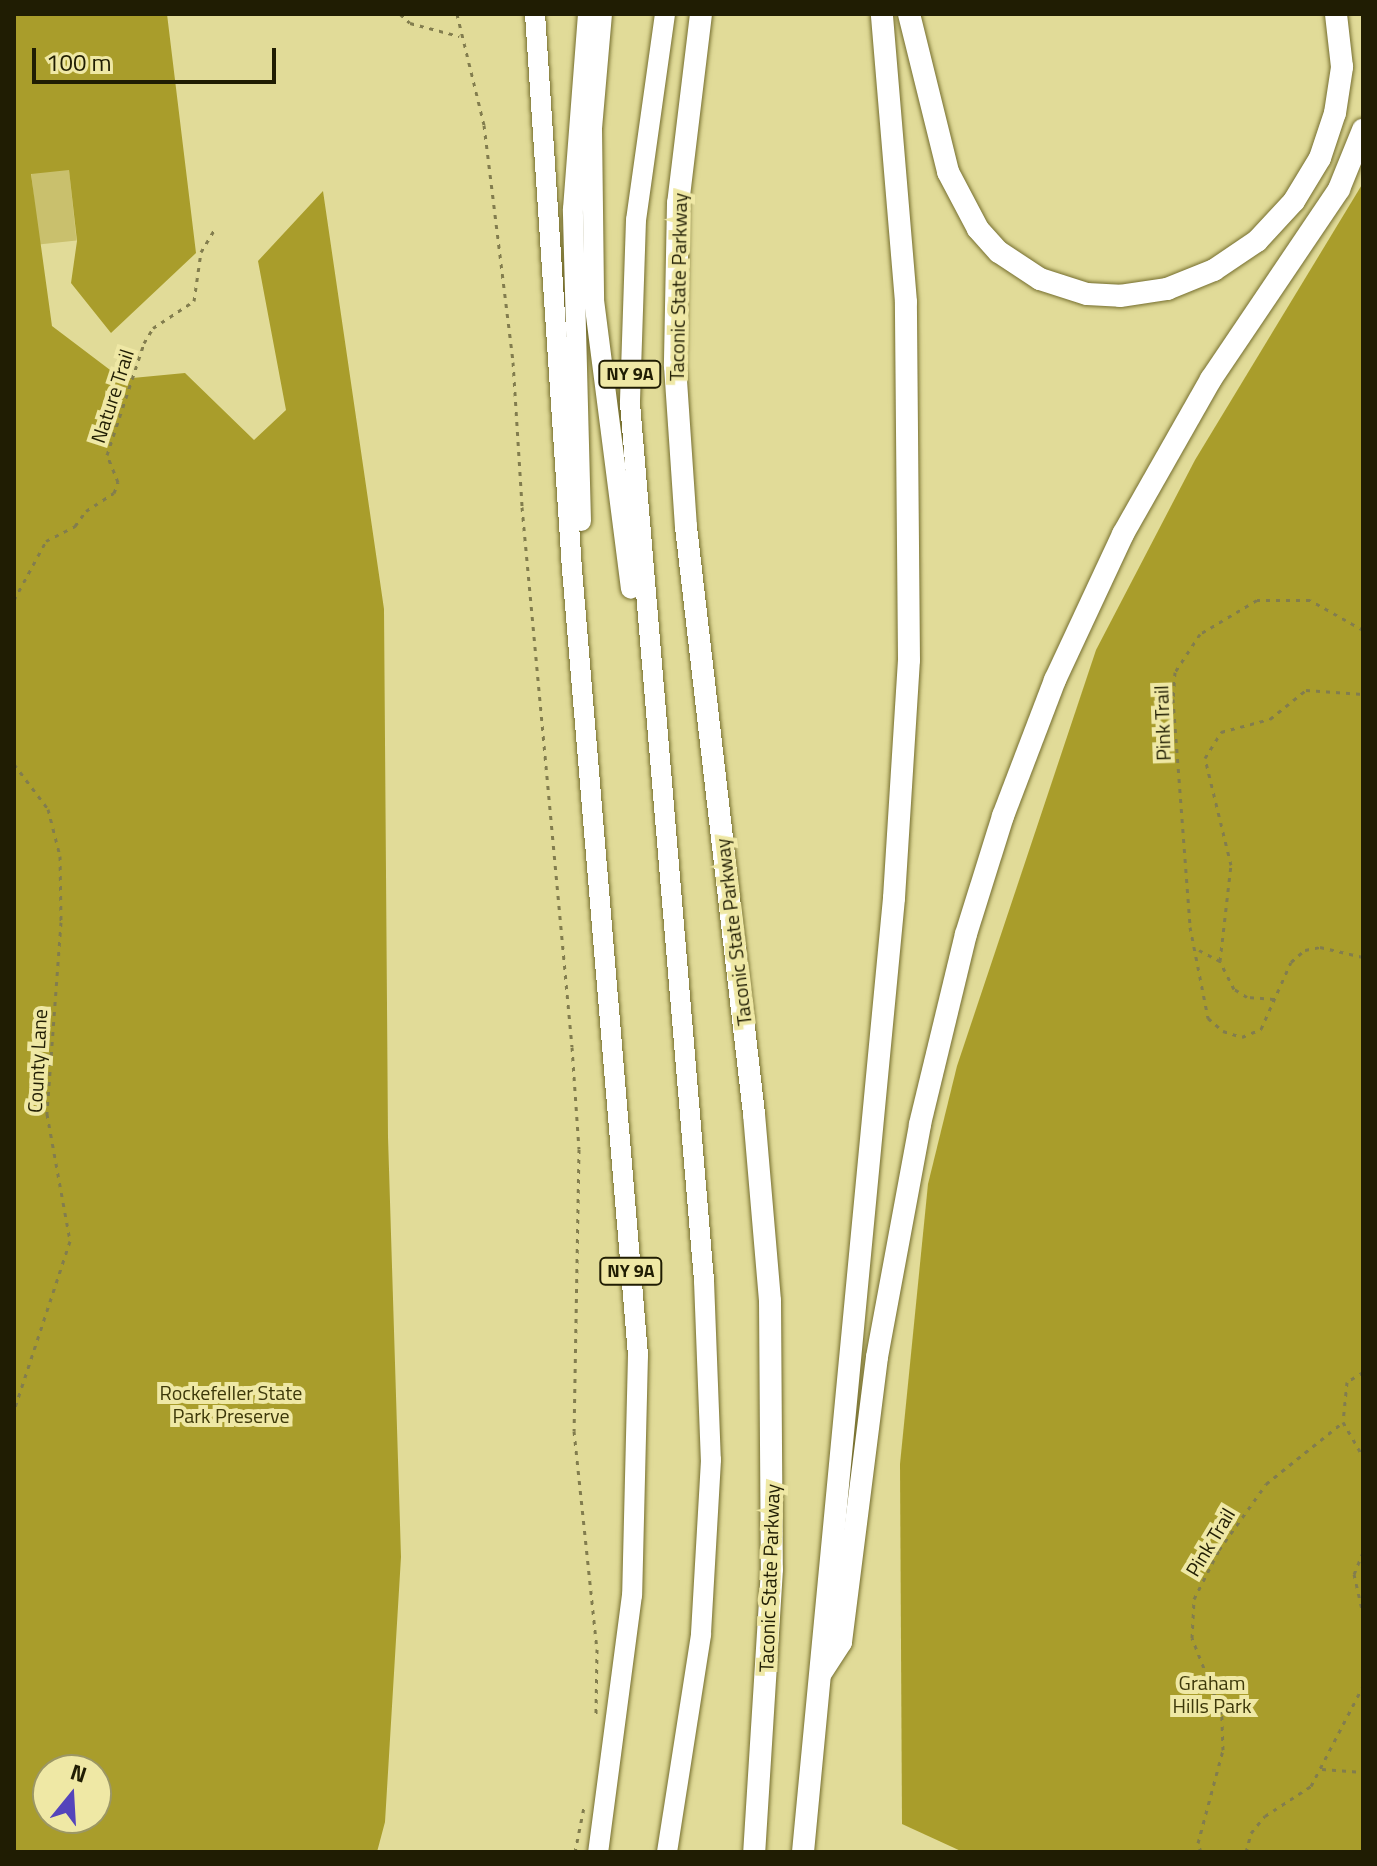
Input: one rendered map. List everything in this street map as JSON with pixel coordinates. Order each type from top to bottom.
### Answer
[{"type":"highway","name":"Taconic State Parkway","points":[[701,14],[679,190],[675,366],[686,527],[755,1128],[770,1301],[772,1569],[754,1852]]},
{"type":"highway","points":[[803,1852],[894,898],[909,660],[908,361],[882,14]]},
{"type":"highway","points":[[909,14],[948,172],[978,229],[999,252],[1040,279],[1087,294],[1120,296],[1167,289],[1214,270],[1257,241],[1294,201],[1320,158],[1335,113],[1342,67],[1336,14]]},
{"type":"highway","points":[[818,1677],[841,1642],[877,1357],[924,1102],[966,934],[1008,802],[1068,651],[1137,507],[1211,379],[1339,189],[1363,130]]},
{"type":"main road","name":"NY 9A","points":[[535,14],[582,689],[639,1398],[631,1610],[598,1852]]},
{"type":"main road","points":[[582,689],[573,209],[588,14]]},
{"type":"main road","points":[[602,14],[592,128],[594,300],[625,551],[657,735]]},
{"type":"main road","name":"NY 9A","points":[[665,14],[639,188],[630,372],[711,1415],[701,1635],[667,1852]]},
{"type":"path","points":[[400,14],[410,23],[459,36]]},
{"type":"path","points":[[457,14],[459,36],[484,125],[513,362],[522,507],[573,1061],[579,1149],[574,1431],[597,1649],[596,1720]]},
{"type":"path","name":"Nature Trail","points":[[14,600],[46,541],[75,526],[86,511],[114,493],[118,482],[107,455],[144,343],[153,328],[194,301],[201,252],[215,229]]},
{"type":"path","name":"Pink Trail","points":[[1363,630],[1310,600],[1257,600],[1200,634],[1175,672],[1190,927],[1197,950],[1205,1007],[1223,1031],[1242,1037],[1261,1029],[1291,962],[1305,950],[1320,947],[1363,957]]},
{"type":"path","name":"Pink Trail","points":[[1220,961],[1231,880],[1218,810],[1210,794],[1205,758],[1211,743],[1221,732],[1284,712],[1306,690],[1363,694]]},
{"type":"path","name":"County Lane","points":[[14,764],[48,809],[60,856],[61,922],[47,1114],[70,1241],[14,1410]]},
{"type":"path","points":[[1197,950],[1220,961],[1234,989],[1247,997],[1275,999]]},
{"type":"path","points":[[1363,1307],[1363,1330]]},
{"type":"path","points":[[1363,1372],[1347,1382],[1343,1422],[1363,1456]]},
{"type":"path","name":"Pink Trail","points":[[1201,1852],[1198,1843],[1223,1750],[1222,1714],[1192,1638],[1194,1599],[1209,1565],[1259,1493],[1292,1458],[1343,1422]]},
{"type":"path","points":[[1363,1552],[1354,1574],[1363,1614]]},
{"type":"path","points":[[1246,1852],[1251,1833],[1265,1816],[1311,1786],[1322,1769],[1339,1724],[1363,1686]]},
{"type":"path","points":[[1322,1769],[1363,1772]]},
{"type":"path","points":[[575,1852],[585,1803]]},
{"type":"shaded area","points":[[69,169],[77,241],[39,245],[31,173]]},
{"type":"green space","name":"Rockefeller State Park Preserve","points":[[14,14],[167,14],[196,253],[111,333],[71,283],[77,241],[69,170],[31,174],[52,326],[122,379],[185,373],[254,440],[286,410],[258,261],[323,191],[384,609],[388,1137],[401,1557],[385,1822],[377,1852],[14,1852]]},
{"type":"green space","name":"Graham Hills Park","points":[[1363,183],[1363,1852],[963,1852],[902,1824],[900,1464],[928,1184],[957,1066],[1096,650],[1195,460]]}]
